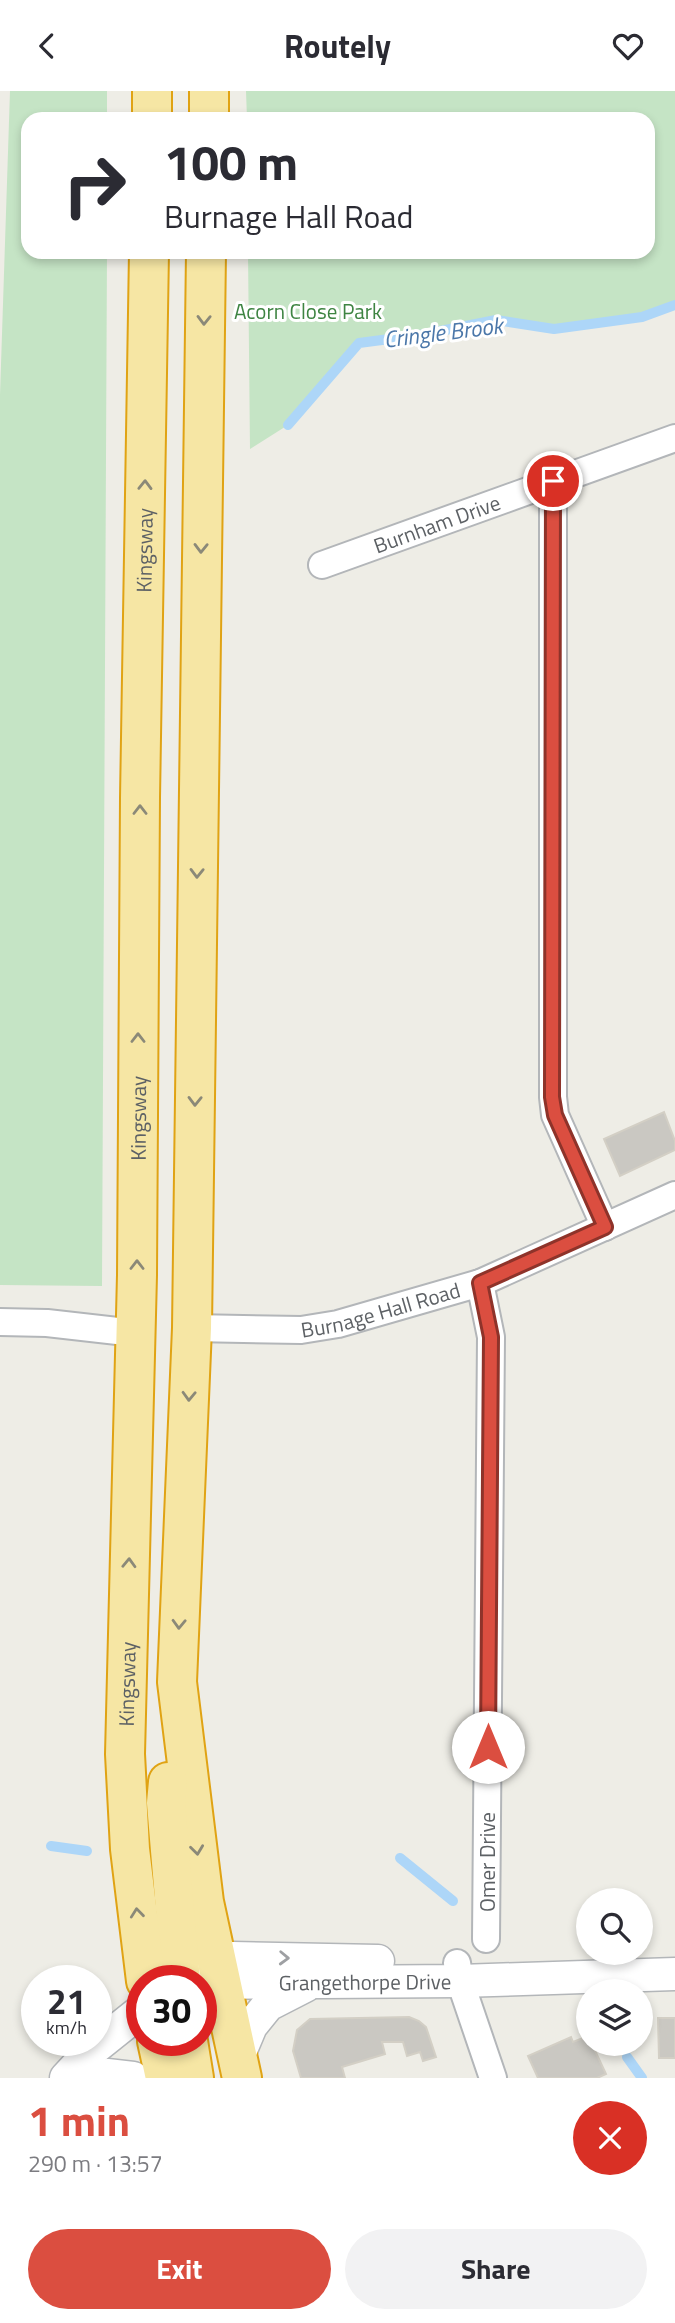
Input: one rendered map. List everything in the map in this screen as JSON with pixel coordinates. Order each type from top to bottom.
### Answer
[{"type":"highway","points":[[152,91],[152,112]]},
{"type":"highway","points":[[209,91],[209,112]]},
{"type":"highway","name":"Kingsway","points":[[144,1965],[130,1849],[125,1754],[135,1333],[140,771],[149,259]]},
{"type":"highway","points":[[198,1965],[166,1803],[177,1682],[192,1328],[206,259]]},
{"type":"highway","points":[[217,2015],[239,2067]]},
{"type":"highway","points":[[160,2056],[165,2078]]},
{"type":"highway","points":[[190,2056],[194,2078]]},
{"type":"street","name":"Burnham Drive","points":[[322,565],[675,438]]},
{"type":"street","points":[[553,481],[552,1097],[555,1115],[605,1227]]},
{"type":"street","name":"Burnage Hall Road","points":[[192,1328],[301,1330],[326,1326],[480,1283],[675,1195]]},
{"type":"street","name":"Omer Drive","points":[[480,1283],[491,1337],[486,1939]]},
{"type":"street","points":[[0,1322],[47,1323],[135,1333]]},
{"type":"street","name":"Grangethorpe Drive","points":[[217,1968],[233,1958],[249,1957],[458,1972]]},
{"type":"street","name":"Grangethorpe Drive","points":[[217,1979],[309,1983],[458,1972],[487,1966],[529,1978],[675,1974]]},
{"type":"street","points":[[458,1972],[493,2078]]},
{"type":"street","points":[[239,2067],[251,2026],[268,2005],[309,1983]]},
{"type":"street","points":[[66,2078],[92,2050],[126,2023]]},
{"type":"street","points":[[96,2078],[107,2075],[133,2078]]},
{"type":"green space","points":[[10,91],[107,91],[107,112],[21,112],[21,259],[107,259],[102,1286],[0,1285],[0,395]]},
{"type":"green space","name":"Acorn Close Park","points":[[246,91],[675,91],[675,305],[642,317],[554,329],[496,320],[420,335],[359,343],[288,425],[250,449],[248,259],[655,259],[655,112],[247,112]]},
{"type":"building","points":[[664,1112],[675,1141],[675,1150],[620,1176],[604,1139]]},
{"type":"building","points":[[409,2017],[426,2027],[436,2057],[423,2061],[420,2052],[407,2056],[403,2042],[382,2042],[385,2054],[342,2067],[345,2078],[301,2078],[293,2051],[297,2030],[310,2019]]},
{"type":"building","points":[[658,2018],[675,2018],[675,2058],[659,2058]]},
{"type":"building","points":[[571,2037],[573,2042],[576,2041],[576,2056],[598,2056],[606,2074],[597,2078],[538,2078],[528,2056]]},
{"type":"waterway","name":"Cringle Brook","points":[[288,425],[359,343],[420,335],[496,320],[554,329],[642,317],[675,305]]},
{"type":"waterway","points":[[51,1846],[87,1851]]},
{"type":"waterway","points":[[400,1858],[453,1901]]},
{"type":"waterway","points":[[627,2057],[642,2078]]},
{"type":"route","points":[[488,1747],[491,1337],[480,1283],[605,1227],[555,1115],[552,1097],[553,481]]}]
